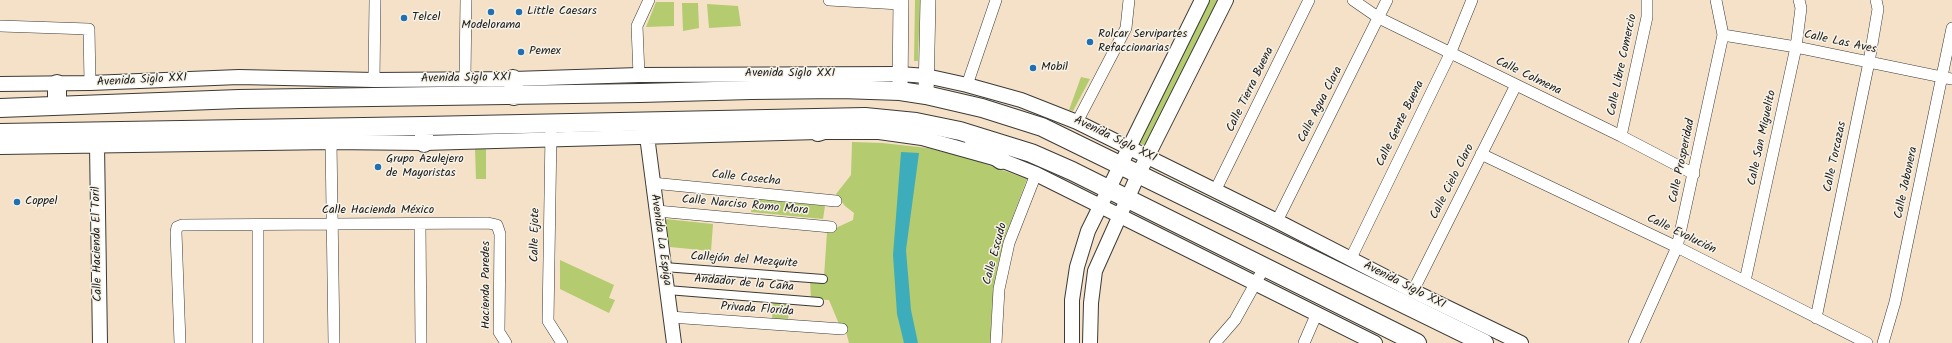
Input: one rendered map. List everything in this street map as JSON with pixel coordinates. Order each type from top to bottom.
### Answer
[{"type":"highway","name":"Avenida Siglo XXI","points":[[0,108],[513,87],[841,89],[900,83],[926,95],[982,108],[1042,127],[1484,343]]},
{"type":"highway","points":[[57,84],[58,106]]},
{"type":"highway","points":[[818,132],[865,117]]},
{"type":"highway","points":[[0,133],[424,134],[551,131],[865,117],[916,122],[960,131],[1031,153],[1109,189],[1417,343]]},
{"type":"highway","points":[[960,131],[1001,160]]},
{"type":"main road","points":[[926,95],[928,0]]},
{"type":"main road","points":[[900,2],[900,83]]},
{"type":"street","points":[[374,80],[375,0]]},
{"type":"street","points":[[465,79],[466,0]]},
{"type":"street","points":[[639,75],[637,26],[649,0]]},
{"type":"street","points":[[829,0],[900,2]]},
{"type":"street","points":[[967,85],[996,0]]},
{"type":"street","points":[[1077,122],[1126,28],[1129,0]]},
{"type":"street","points":[[1072,343],[1072,300],[1077,267],[1088,232],[1202,0]]},
{"type":"street","points":[[1090,343],[1091,303],[1095,271],[1138,174],[1226,0]]},
{"type":"street","name":"Calle Tierra Buena","points":[[1215,191],[1309,0]]},
{"type":"street","name":"Calle Colmena","points":[[1353,0],[1379,18],[1450,54],[1621,136],[1694,174]]},
{"type":"street","name":"Calle Agua Clara","points":[[1277,220],[1387,0]]},
{"type":"street","name":"Calle Gente Buena","points":[[1350,258],[1450,54],[1472,0]]},
{"type":"street","name":"Calle Libre Comercio","points":[[1621,136],[1648,17],[1647,0]]},
{"type":"street","name":"Calle Prosperidad","points":[[1634,343],[1677,247],[1723,35],[1716,0]]},
{"type":"street","name":"Calle San Miguelito","points":[[1745,281],[1796,47],[1801,8],[1799,0]]},
{"type":"street","name":"Calle Torcazas","points":[[1816,318],[1869,62],[1878,9],[1876,0]]},
{"type":"street","points":[[0,26],[89,29],[90,83]]},
{"type":"street","name":"Calle Jabonera","points":[[1883,343],[1896,302],[1947,78],[1952,28]]},
{"type":"street","name":"Calle Las Aves","points":[[1723,35],[1796,47],[1947,78]]},
{"type":"street","name":"Avenida Siglo XXI","points":[[0,84],[57,84],[239,77],[374,80],[465,79],[513,87],[639,75],[900,83],[926,76],[967,85],[1021,100],[1077,122],[1130,146],[1215,191],[1277,220],[1413,291],[1521,343]]},
{"type":"street","name":"Calle Cielo Claro","points":[[1413,291],[1516,85]]},
{"type":"street","points":[[551,131],[647,136],[879,132],[922,138],[1001,160],[1036,174],[1375,343]]},
{"type":"street","name":"Calle Ejote","points":[[551,131],[548,321],[562,343]]},
{"type":"street","points":[[0,147],[331,142],[424,134]]},
{"type":"street","name":"Avenida La Espiga","points":[[647,136],[674,343]]},
{"type":"street","points":[[331,142],[334,343]]},
{"type":"street","name":"Calle Hacienda El Toril","points":[[97,145],[100,343]]},
{"type":"street","name":"Calle Evolución","points":[[1481,154],[1677,247],[1867,343]]},
{"type":"street","name":"Calle Escudo","points":[[996,343],[999,288],[1007,251],[1036,174]]},
{"type":"street","name":"Calle Cosecha","points":[[652,183],[836,201]]},
{"type":"street","name":"Calle Narciso Romo Mora","points":[[657,211],[831,227]]},
{"type":"street","name":"Calle Hacienda México","points":[[180,343],[176,232],[178,227],[182,225],[488,223],[497,225]]},
{"type":"street","points":[[420,224],[421,343]]},
{"type":"street","points":[[258,225],[258,343]]},
{"type":"street","name":"Hacienda Paredes","points":[[497,225],[500,234],[499,332],[506,343]]},
{"type":"street","points":[[1215,343],[1235,320],[1265,266]]},
{"type":"street","name":"Callejón del Mezquite","points":[[664,267],[823,279]]},
{"type":"street","name":"Andador de la Caña","points":[[667,290],[818,302]]},
{"type":"street","points":[[1304,343],[1317,313]]},
{"type":"street","name":"Privada Florida","points":[[670,317],[842,329]]},
{"type":"green space","points":[[915,0],[920,0],[918,61],[914,61]]},
{"type":"green space","points":[[1208,0],[1220,0],[1148,147],[1137,142]]},
{"type":"green space","points":[[656,2],[674,2],[674,26],[646,27]]},
{"type":"green space","points":[[682,3],[698,3],[699,28],[683,31]]},
{"type":"green space","points":[[707,4],[738,6],[741,26],[709,28]]},
{"type":"green space","points":[[1081,77],[1090,79],[1073,111],[1069,110]]},
{"type":"green space","points":[[852,142],[882,143],[928,148],[972,159],[1027,179],[1005,237],[998,265],[991,319],[991,343],[849,343],[846,332],[839,324],[829,300],[811,299],[810,281],[824,277],[827,232],[853,220],[854,213],[845,206],[836,194],[851,175]]},
{"type":"green space","points":[[475,149],[486,149],[486,179],[476,179]]},
{"type":"green space","points":[[753,198],[825,206],[823,219],[751,212]]},
{"type":"green space","points":[[665,219],[713,224],[711,251],[670,247]]},
{"type":"green space","points":[[560,260],[614,285],[609,298],[615,300],[609,313],[560,289]]},
{"type":"green space","points":[[773,300],[790,301],[788,320],[772,319]]},
{"type":"water","points":[[901,152],[919,153],[906,250],[911,310],[918,343],[904,343],[897,314],[893,255]]},
{"type":"place","name":"Modelorama","points":[[491,12]]},
{"type":"place","name":"Little Caesars","points":[[519,12]]},
{"type":"place","name":"Telcel","points":[[404,18]]},
{"type":"place","name":"Rolcar Servipartes Refaccionarias","points":[[1090,42]]},
{"type":"place","name":"Pemex","points":[[521,52]]},
{"type":"place","name":"Mobil","points":[[1033,68]]},
{"type":"place","name":"Grupo Azulejero de Mayoristas","points":[[378,167]]},
{"type":"place","name":"Coppel","points":[[17,202]]}]
